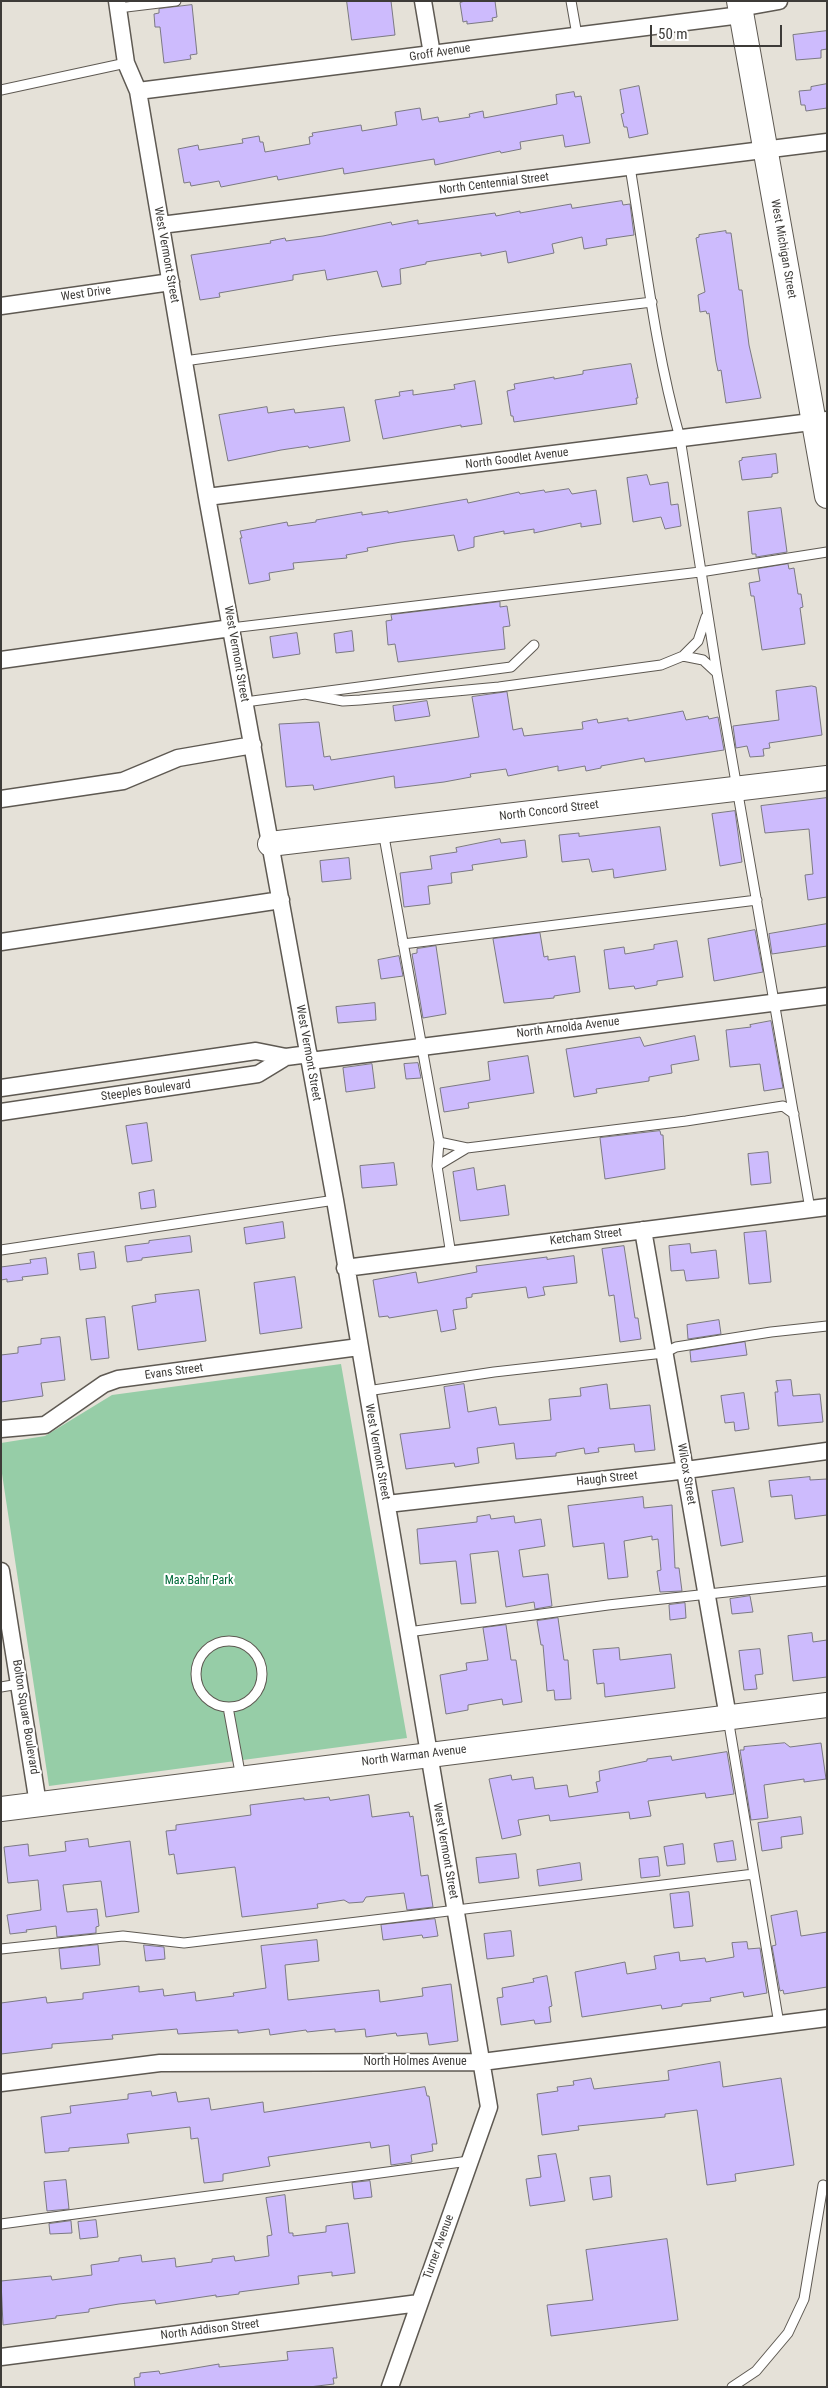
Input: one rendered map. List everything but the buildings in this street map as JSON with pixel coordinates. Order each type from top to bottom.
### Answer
[{"type":"main road","name":"West Michigan Street","points":[[740,8],[820,421],[827,496]]},
{"type":"main road","name":"North Concord Street","points":[[270,844],[827,778]]},
{"type":"main road","name":"North Warman Avenue","points":[[1,1809],[827,1705]]},
{"type":"street","points":[[423,1],[432,54]]},
{"type":"street","name":"Groff Avenue","points":[[138,92],[577,35],[779,1]]},
{"type":"street","name":"West Vermont Street","points":[[117,4],[126,63],[138,92],[207,497],[309,1057],[387,1504],[482,2062],[488,2107]]},
{"type":"street","name":"North Centennial Street","points":[[161,225],[827,142]]},
{"type":"street","name":"West Drive","points":[[1,306],[171,282]]},
{"type":"street","name":"North Goodlet Avenue","points":[[207,497],[820,421]]},
{"type":"street","points":[[1,660],[231,628]]},
{"type":"street","points":[[1,799],[123,781],[178,758],[253,745]]},
{"type":"street","points":[[1,942],[280,900]]},
{"type":"street","name":"North Arnolda Avenue","points":[[309,1057],[422,1046],[827,996]]},
{"type":"street","name":"Steeples Boulevard","points":[[1,1088],[256,1051],[286,1058],[309,1057]]},
{"type":"street","name":"Steeples Boulevard","points":[[1,1112],[258,1074],[286,1058]]},
{"type":"street","name":"Ketcham Street","points":[[345,1268],[819,1208]]},
{"type":"street","name":"Wilcox Street","points":[[643,1230],[728,1718]]},
{"type":"street","name":"Evans Street","points":[[1,1429],[45,1425],[104,1384],[118,1379],[359,1347]]},
{"type":"street","name":"Haugh Street","points":[[387,1504],[685,1470],[827,1451]]},
{"type":"street","name":"Bolton Square Boulevard","points":[[1,1571],[38,1804]]},
{"type":"street","name":"North Holmes Avenue","points":[[1,2083],[160,2063],[482,2062],[827,2018]]},
{"type":"street","name":"Turner Avenue","points":[[390,2387],[488,2107]]},
{"type":"street","name":"North Addison Street","points":[[1,2357],[419,2303]]},
{"type":"lane","points":[[117,4],[176,1]]},
{"type":"lane","points":[[571,1],[577,35]]},
{"type":"lane","points":[[1,90],[126,63]]},
{"type":"lane","points":[[630,167],[652,302],[672,410],[680,438],[707,614],[794,1114],[819,1208]]},
{"type":"lane","points":[[184,361],[652,302]]},
{"type":"lane","points":[[231,628],[700,572],[827,552]]},
{"type":"lane","points":[[305,694],[343,700],[360,700],[499,687],[661,665],[683,656],[698,641],[707,614]]},
{"type":"lane","points":[[245,702],[511,667],[534,645]]},
{"type":"lane","points":[[683,656],[703,660],[717,673]]},
{"type":"lane","points":[[383,830],[439,1142],[437,1166],[451,1255]]},
{"type":"lane","points":[[403,944],[757,900]]},
{"type":"lane","points":[[439,1142],[468,1148],[686,1121],[783,1106],[794,1114]]},
{"type":"lane","points":[[437,1166],[468,1148]]},
{"type":"lane","points":[[1,1250],[334,1200]]},
{"type":"lane","points":[[367,1391],[494,1372],[664,1353],[676,1347],[771,1332],[827,1326]]},
{"type":"lane","points":[[408,1632],[608,1605],[827,1581]]},
{"type":"lane","points":[[231,1641],[242,1644],[251,1650],[258,1659],[262,1672],[260,1683],[255,1693],[247,1701],[228,1707],[217,1705],[206,1697],[199,1688],[196,1675],[197,1663],[209,1647],[219,1642],[231,1641]]},
{"type":"lane","points":[[1,1687],[19,1684]]},
{"type":"lane","points":[[228,1707],[241,1778]]},
{"type":"lane","points":[[728,1718],[779,2024]]},
{"type":"lane","points":[[1,1949],[123,1936],[184,1943],[754,1874]]},
{"type":"lane","points":[[1,2224],[469,2161]]},
{"type":"lane","points":[[732,2387],[756,2371],[788,2333],[804,2299],[823,2185]]},
{"type":"green space","name":"Max Bahr Park","points":[[341,1364],[407,1738],[49,1786],[1,1467],[1,1443],[45,1436],[112,1395]]}]
